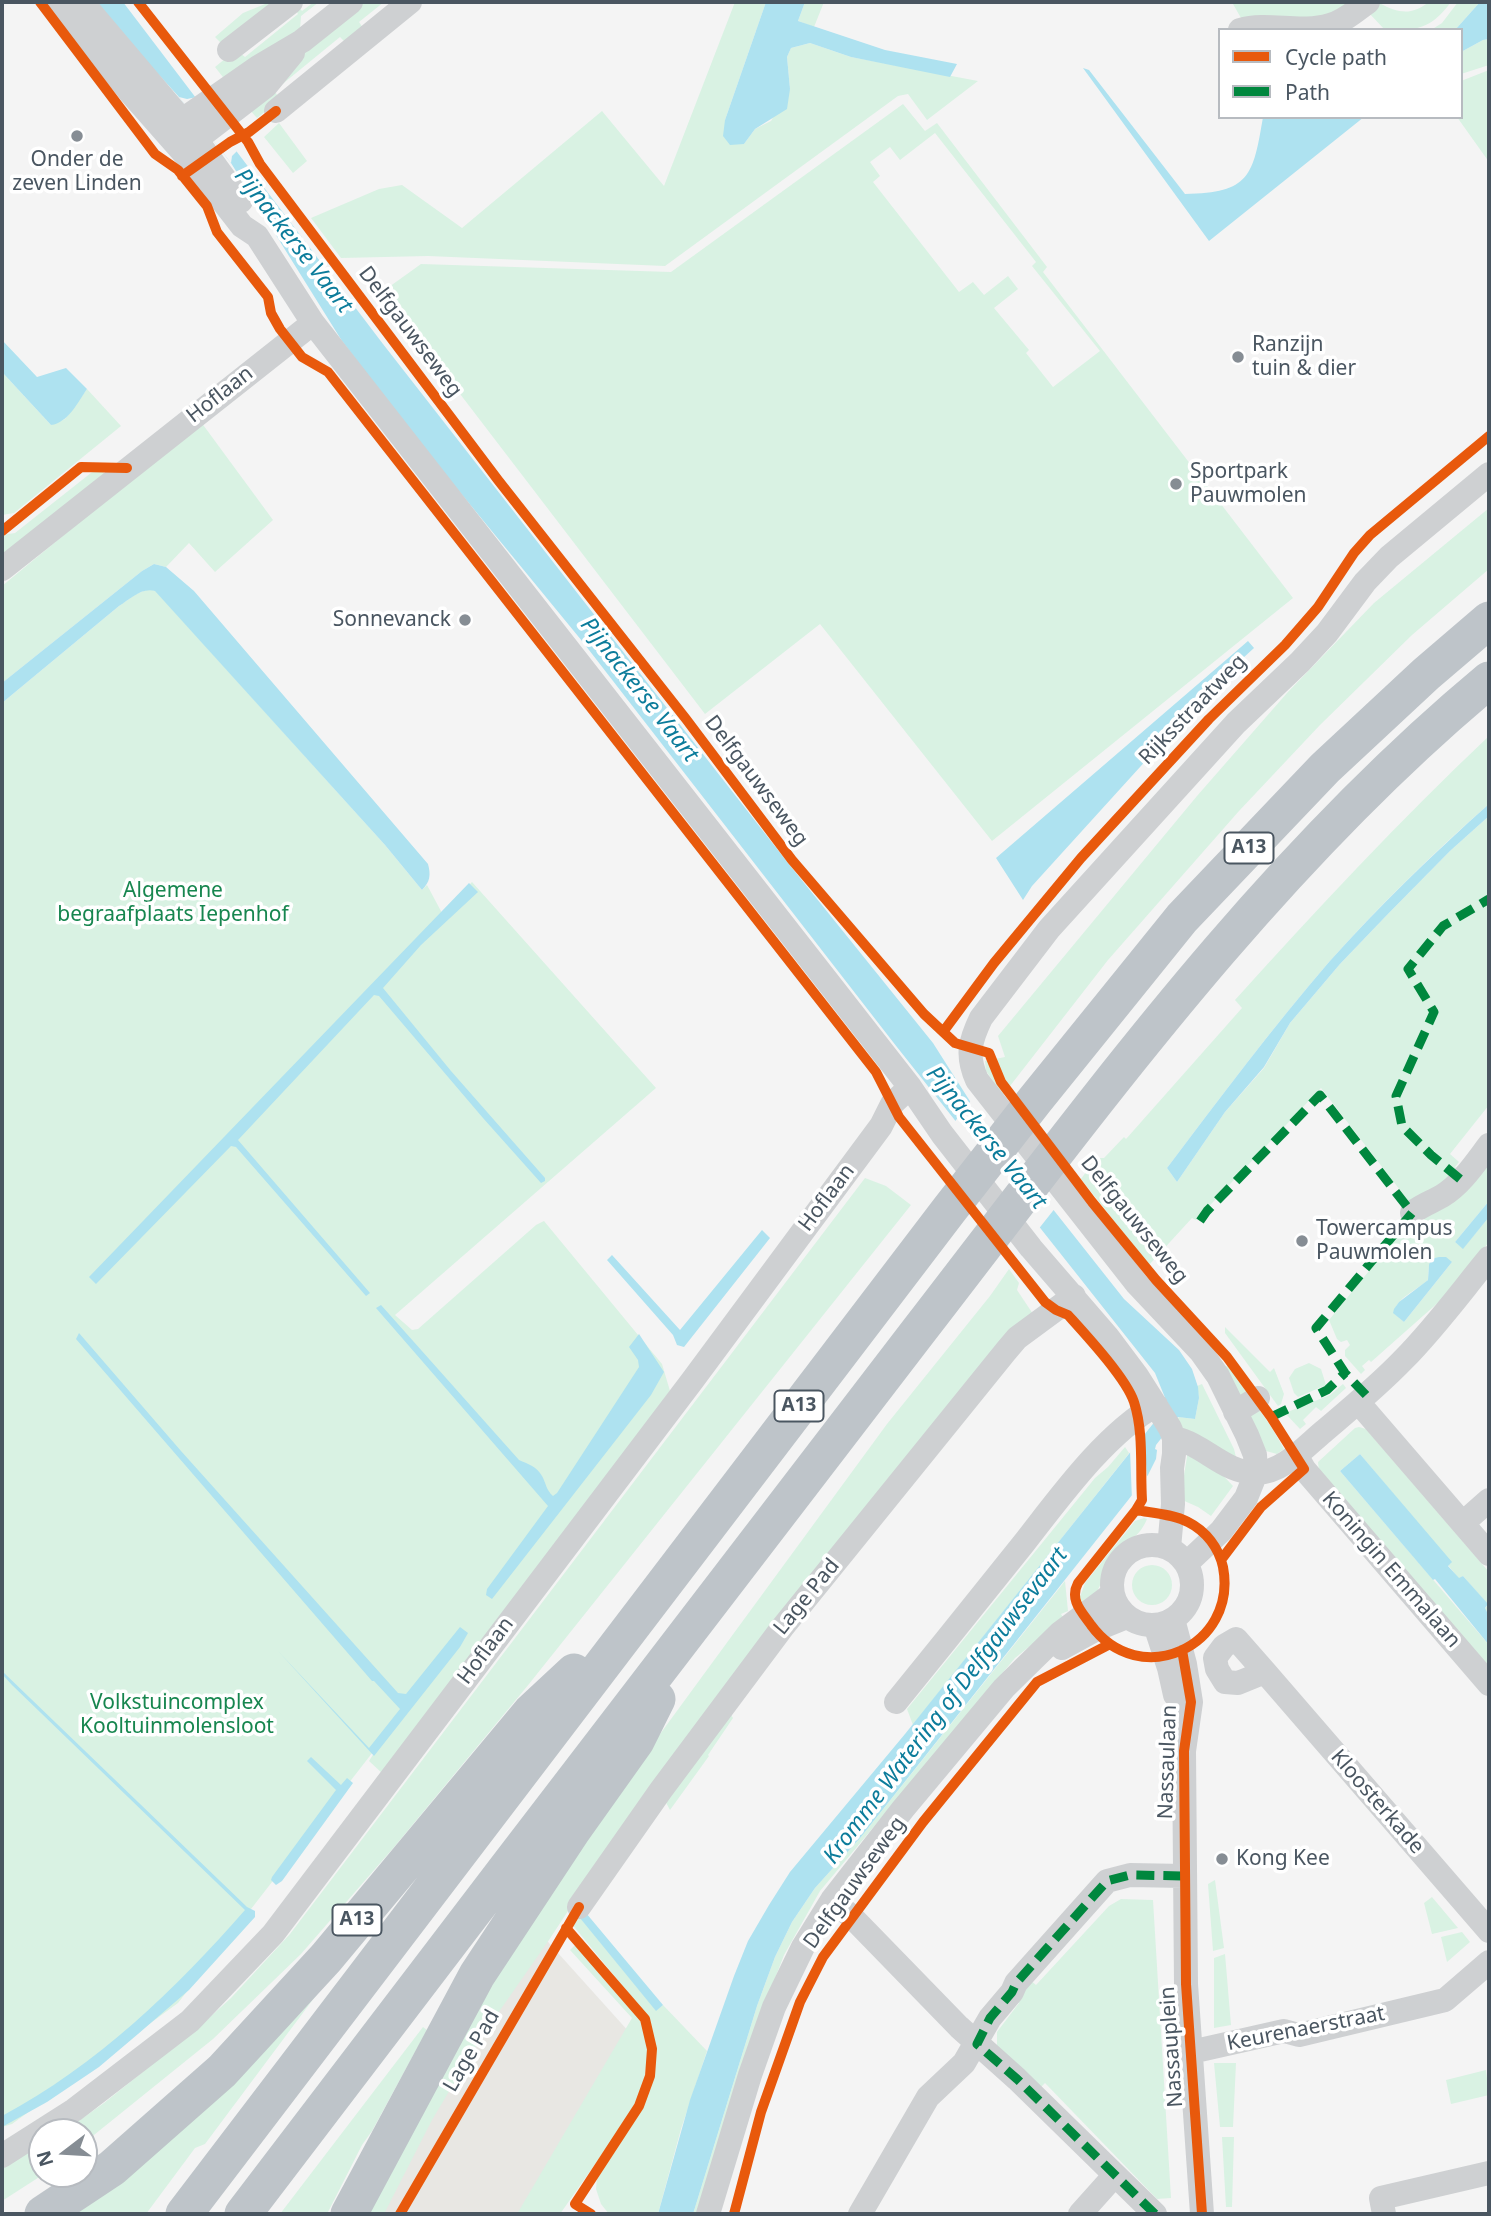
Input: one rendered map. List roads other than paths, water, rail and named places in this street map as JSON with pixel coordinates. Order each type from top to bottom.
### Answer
[{"type":"highway","name":"A13","points":[[184,2214],[949,1210],[1182,918],[1325,768],[1426,674],[1489,620]]},
{"type":"highway","name":"A13","points":[[243,2214],[1066,1139],[1216,952],[1357,801],[1452,711],[1489,680]]},
{"type":"highway","name":"A13","points":[[43,2214],[112,2168],[222,2071],[326,1958],[531,1712],[649,1602]]},
{"type":"highway","name":"A13","points":[[349,2214],[477,1975],[572,1831],[636,1741],[698,1617]]},
{"type":"street","points":[[57,2],[129,92],[196,125]]},
{"type":"street","points":[[82,2],[196,125],[237,209],[242,226],[257,236],[313,323],[910,1087],[942,1134],[1031,1248],[1107,1336],[1165,1421],[1186,1440],[1237,1471],[1256,1473],[1275,1470],[1358,1402],[1403,1360],[1489,1258]]},
{"type":"street","points":[[229,50],[291,2]]},
{"type":"street","points":[[196,125],[258,67],[302,41],[351,2]]},
{"type":"street","points":[[276,110],[410,2]]},
{"type":"street","points":[[1314,28],[1332,25],[1364,5]]},
{"type":"street","points":[[1246,28],[1290,28]]},
{"type":"street","name":"Hoflaan","points":[[2,569],[313,323]]},
{"type":"street","name":"Rijksstraatweg","points":[[970,1049],[973,1034],[981,1018],[1049,929],[1236,723],[1327,633],[1388,557],[1489,474]]},
{"type":"street","name":"Delfgauwseweg","points":[[970,1049],[971,1065],[977,1080],[1137,1284],[1200,1352],[1218,1376],[1255,1455],[1256,1473]]},
{"type":"street","name":"Hoflaan","points":[[2,2156],[74,2110],[190,2021],[273,1934],[692,1381],[881,1126],[892,1104],[910,1087]]},
{"type":"street","points":[[1412,1213],[1420,1206],[1444,1195],[1489,1145]]},
{"type":"street","name":"Lage Pad","points":[[579,1907],[775,1638],[1006,1351],[1017,1338],[1074,1296]]},
{"type":"street","points":[[1235,1412],[1258,1398]]},
{"type":"street","points":[[1358,1402],[1489,1554]]},
{"type":"street","points":[[896,1702],[1082,1472],[1123,1428],[1137,1416],[1165,1421]]},
{"type":"street","points":[[1165,1421],[1172,1468],[1158,1501],[1168,1552],[1191,1577],[1192,1591],[1184,1610],[1164,1622],[1140,1624],[1127,1617],[1112,1594],[1113,1574],[1122,1557],[1130,1550],[1168,1552],[1212,1542],[1246,1498],[1256,1473]]},
{"type":"street","name":"Koningin Emmalaan","points":[[1296,1455],[1304,1469],[1489,1684]]},
{"type":"street","points":[[1463,1523],[1489,1500]]},
{"type":"street","name":"Delfgauwseweg","points":[[1043,1666],[1060,1633],[1112,1594]]},
{"type":"street","name":"Delfgauwseweg","points":[[708,2214],[750,2075],[774,2007],[803,1947],[832,1900],[995,1698],[1043,1666],[1066,1646],[1094,1630],[1127,1617]]},
{"type":"street","name":"Nassaulaan","points":[[1164,1622],[1185,1664],[1191,1702],[1184,1751],[1185,1876]]},
{"type":"street","name":"Kloosterkade","points":[[1265,1672],[1489,1931]]},
{"type":"street","points":[[860,2214],[929,2097],[964,2063],[968,2036],[990,2018],[1012,1992],[1016,1983],[1107,1881],[1130,1875],[1185,1876]]},
{"type":"street","name":"Nassauplein","points":[[1185,1876],[1186,1984],[1202,2214]]},
{"type":"street","points":[[832,1900],[851,1916],[968,2036],[1017,2079],[1155,2214]]},
{"type":"street","name":"Keurenaerstraat","points":[[1191,2052],[1284,2031],[1299,2035],[1445,2000],[1489,1962]]},
{"type":"street","points":[[1382,2206],[1489,2174]]},
{"type":"street","points":[[1080,2214],[1114,2176]]},
{"type":"water","points":[[93,2],[123,2],[383,344],[788,863],[933,1043],[980,1117],[1124,1299],[1179,1350],[1192,1369],[1198,1387],[1195,1419],[1178,1417],[1156,1445],[1156,1459],[1148,1475],[861,1837],[815,1888],[792,1922],[775,1957],[757,2006],[693,2214],[658,2214],[690,2100],[734,1976],[748,1941],[769,1905],[790,1872],[905,1734],[1168,1405],[1155,1373],[893,1042],[582,641],[422,446],[342,341],[231,163],[179,97]]},
{"type":"water","points":[[766,2],[805,2],[798,21],[885,50],[957,64],[950,77],[851,57],[810,43],[791,48],[787,57],[790,89],[787,109],[755,129],[744,144],[730,145],[723,136],[725,120]]},
{"type":"water","points":[[1480,2],[1489,2],[1489,39],[1463,51],[1463,28],[1457,28]]},
{"type":"water","points":[[1083,68],[1089,70],[1185,194],[1223,190],[1236,185],[1245,177],[1256,154],[1263,119],[1362,119],[1209,241]]},
{"type":"water","points":[[2,340],[37,377],[66,368],[87,389],[63,420],[51,425],[2,372]]},
{"type":"water","points":[[154,564],[166,567],[194,591],[428,864],[429,878],[422,890],[385,845],[155,591],[141,592],[119,606],[2,703],[2,683]]},
{"type":"water","points":[[1248,641],[1254,648],[1219,680],[1032,886],[1023,900],[996,858]]},
{"type":"water","points":[[1489,804],[1489,816],[1386,916],[1340,964],[1290,1023],[1264,1067],[1225,1112],[1177,1182],[1167,1168],[1308,987],[1387,901]]},
{"type":"water","points":[[469,883],[478,892],[421,945],[383,988],[545,1181],[541,1183],[379,996],[374,995],[238,1140],[370,1293],[366,1296],[236,1147],[231,1146],[96,1284],[89,1277]]},
{"type":"water","points":[[1489,1201],[1489,1217],[1463,1249],[1455,1242]]},
{"type":"water","points":[[762,1230],[770,1238],[684,1347],[677,1345],[673,1335],[607,1260],[612,1255],[680,1330]]},
{"type":"water","points":[[1446,1257],[1452,1262],[1404,1322],[1393,1313],[1394,1309],[1428,1280],[1431,1259]]},
{"type":"water","points":[[381,1305],[519,1460],[540,1473],[553,1496],[639,1367],[638,1360],[629,1347],[639,1334],[664,1372],[651,1395],[492,1599],[486,1595],[487,1589],[548,1506],[376,1308]]},
{"type":"water","points":[[79,1333],[398,1693],[406,1694],[460,1627],[468,1633],[460,1647],[374,1756],[278,1651],[369,1748],[400,1709],[372,1681],[76,1339]]},
{"type":"water","points":[[1360,1454],[1452,1562],[1448,1566],[1459,1578],[1463,1576],[1488,1604],[1485,1608],[1489,1616],[1489,1645],[1340,1471]]},
{"type":"water","points":[[2,1671],[247,1907],[255,1911],[255,1917],[189,1990],[99,2067],[47,2102],[2,2127],[2,2116],[70,2074],[133,2024],[163,1997],[245,1910],[12,1685]]},
{"type":"water","points":[[311,1757],[341,1785],[347,1778],[353,1783],[282,1881],[276,1885],[271,1880],[272,1877],[336,1790],[307,1761]]},
{"type":"water","points":[[586,1913],[663,2005],[656,2011],[580,1918]]},
{"type":"place","name":"Onder de zeven Linden","points":[[77,136]]},
{"type":"place","name":"Ranzijn tuin & dier","points":[[1238,357]]},
{"type":"place","name":"Sportpark Pauwmolen","points":[[1176,484]]},
{"type":"place","name":"Sonnevanck","points":[[465,620]]},
{"type":"place","name":"Towercampus Pauwmolen","points":[[1302,1241]]},
{"type":"place","name":"Kong Kee","points":[[1222,1859]]},
{"type":"water label","name":"Pijnackerse Vaart","points":[[293,241]]},
{"type":"water label","name":"Pijnackerse Vaart","points":[[639,690]]},
{"type":"water label","name":"Pijnackerse Vaart","points":[[986,1138]]},
{"type":"water label","name":"Kromme Watering of Delfgauwsevaart","points":[[946,1706]]},
{"type":"park label","name":"Algemene begraafplaats Iepenhof","points":[[173,903]]},
{"type":"park label","name":"Volkstuincomplex Kooltuinmolensloot","points":[[177,1715]]}]
